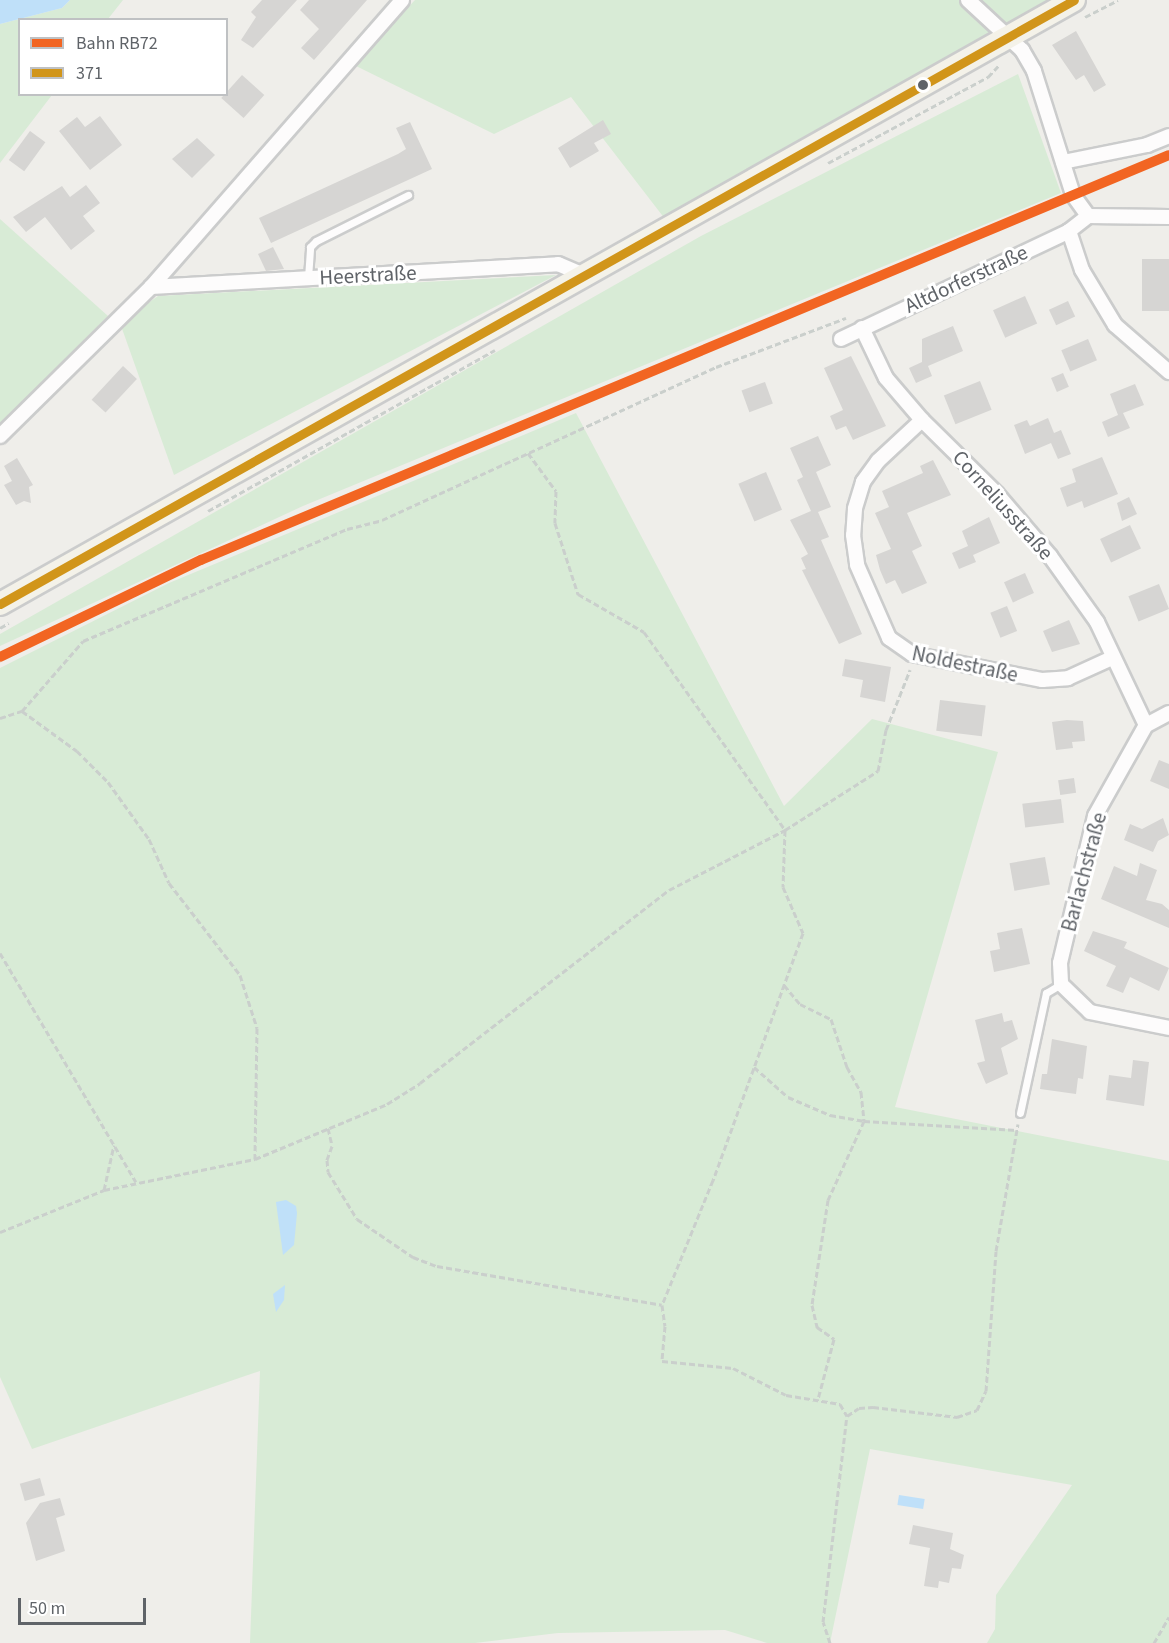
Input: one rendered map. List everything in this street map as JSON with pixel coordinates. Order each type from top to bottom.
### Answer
[{"type":"main road","points":[[0,604],[1074,0]]},
{"type":"street","points":[[0,436],[151,287],[402,0]]},
{"type":"street","points":[[968,0],[1022,50],[1035,71],[1078,206],[1088,216],[1169,217]]},
{"type":"street","points":[[1063,162],[1147,145],[1169,136]]},
{"type":"street","name":"Altdorferstraße","points":[[841,339],[1069,231],[1088,216]]},
{"type":"street","points":[[1069,231],[1086,278],[1116,325],[1169,372]]},
{"type":"street","name":"Heerstraße","points":[[151,287],[558,264],[584,274]]},
{"type":"street","name":"Corneliusstraße","points":[[862,328],[886,378],[922,420],[1034,534],[1097,622],[1112,658],[1146,725]]},
{"type":"street","name":"Noldestraße","points":[[922,420],[878,461],[863,482],[853,536],[857,565],[884,627],[898,648],[912,654],[1042,680],[1068,678],[1112,658]]},
{"type":"street","points":[[1146,725],[1169,713]]},
{"type":"street","name":"Barlachstraße","points":[[1061,984],[1060,963],[1095,816],[1146,725]]},
{"type":"street","points":[[1061,984],[1090,1012],[1169,1028]]},
{"type":"lane","points":[[308,278],[310,247],[316,241],[408,195]]},
{"type":"lane","points":[[1020,1113],[1046,993],[1061,984]]},
{"type":"path","points":[[0,718],[22,711],[83,641],[347,530],[382,520],[716,367],[856,314]]},
{"type":"path","points":[[528,453],[556,491],[555,523],[578,594],[644,632],[784,830],[783,887],[803,933],[662,1305],[665,1326],[662,1361],[733,1368],[786,1395],[840,1404],[847,1416],[824,1622],[830,1643]]},
{"type":"path","points":[[0,1232],[104,1190],[255,1159],[387,1104],[420,1083],[669,890],[784,830],[878,771],[886,730],[910,668],[912,654]]},
{"type":"path","points":[[22,711],[77,751],[108,782],[149,839],[169,883],[240,975],[257,1028],[255,1159]]},
{"type":"path","points":[[0,953],[136,1182]]},
{"type":"path","points":[[784,985],[800,1004],[831,1019],[847,1067],[861,1092],[864,1121],[828,1200],[812,1305],[817,1327],[834,1339],[818,1399]]},
{"type":"path","points":[[754,1067],[788,1097],[830,1115],[864,1121],[1017,1130]]},
{"type":"path","points":[[847,1416],[859,1408],[873,1407],[957,1416],[977,1410],[986,1391],[996,1251],[1020,1113]]},
{"type":"path","points":[[328,1128],[332,1146],[327,1160],[328,1172],[357,1219],[413,1257],[437,1266],[662,1305]]},
{"type":"path","points":[[104,1190],[114,1143]]},
{"type":"path","points":[[1154,1643],[1169,1617]]},
{"type":"green space","points":[[70,0],[123,0],[109,18],[23,18],[62,8]]},
{"type":"green space","points":[[415,0],[1051,0],[665,219],[571,97],[494,134],[354,65]]},
{"type":"green space","points":[[18,19],[18,96],[51,96],[0,163],[0,24]]},
{"type":"green space","points":[[1018,74],[1061,193],[303,506],[0,646],[0,634],[701,236]]},
{"type":"green space","points":[[0,219],[108,316],[0,425]]},
{"type":"green space","points":[[556,275],[174,475],[120,323],[158,296]]},
{"type":"green space","points":[[576,413],[784,806],[872,719],[998,752],[895,1107],[1169,1161],[1169,1643],[987,1643],[995,1629],[996,1595],[1072,1485],[870,1449],[830,1643],[767,1643],[725,1630],[558,1633],[475,1643],[250,1643],[260,1371],[32,1449],[0,1377],[0,668],[169,583]]},
{"type":"water","points":[[0,0],[70,0],[62,8],[0,24]]},
{"type":"water","points":[[286,1200],[296,1206],[297,1213],[294,1245],[283,1255],[276,1202]]},
{"type":"water","points":[[285,1285],[284,1300],[276,1312],[273,1294]]},
{"type":"water","points":[[899,1495],[925,1499],[923,1509],[897,1505]]},
{"type":"building","points":[[262,0],[297,0],[253,48],[241,40],[256,17],[251,12]]},
{"type":"building","points":[[309,0],[367,0],[314,60],[301,48],[319,29],[300,10]]},
{"type":"building","points":[[1076,31],[1106,85],[1094,92],[1084,75],[1076,80],[1052,45]]},
{"type":"building","points":[[242,75],[264,95],[244,118],[221,98],[228,96],[228,91]]},
{"type":"building","points":[[100,116],[122,145],[90,170],[59,131],[77,117],[85,127]]},
{"type":"building","points":[[603,120],[611,134],[594,143],[599,151],[570,168],[558,148]]},
{"type":"building","points":[[410,122],[432,169],[271,243],[259,218],[406,149],[396,128]]},
{"type":"building","points":[[30,131],[45,142],[24,171],[9,160]]},
{"type":"building","points":[[197,138],[215,155],[192,178],[172,159]]},
{"type":"building","points":[[86,185],[100,203],[83,216],[95,231],[71,250],[45,217],[26,232],[13,217],[62,186],[70,197]]},
{"type":"building","points":[[273,247],[284,269],[266,271],[258,254]]},
{"type":"building","points":[[1142,259],[1169,259],[1169,311],[1142,311]]},
{"type":"building","points":[[1025,296],[1037,323],[1005,338],[993,310]]},
{"type":"building","points":[[1068,301],[1075,316],[1056,325],[1049,310]]},
{"type":"building","points":[[953,326],[963,351],[928,366],[932,376],[916,383],[909,368],[922,362],[922,339]]},
{"type":"building","points":[[1088,339],[1097,360],[1070,372],[1061,350]]},
{"type":"building","points":[[851,356],[886,426],[853,440],[846,426],[836,430],[830,416],[843,410],[824,368]]},
{"type":"building","points":[[123,366],[137,379],[106,413],[92,400]]},
{"type":"building","points":[[1063,373],[1069,387],[1057,392],[1051,378]]},
{"type":"building","points":[[980,381],[992,410],[955,424],[944,396]]},
{"type":"building","points":[[765,382],[773,404],[749,412],[742,391]]},
{"type":"building","points":[[1135,384],[1144,405],[1123,413],[1130,428],[1108,437],[1102,422],[1118,415],[1110,394]]},
{"type":"building","points":[[1048,418],[1054,433],[1061,430],[1071,454],[1058,459],[1051,443],[1025,454],[1014,425],[1027,420],[1030,426]]},
{"type":"building","points":[[818,436],[831,465],[816,472],[831,507],[818,512],[829,537],[821,540],[862,634],[839,644],[802,570],[806,569],[801,558],[808,554],[790,520],[811,511],[797,480],[803,477],[790,448]]},
{"type":"building","points":[[1102,457],[1118,494],[1084,508],[1082,501],[1067,507],[1060,488],[1076,482],[1072,469]]},
{"type":"building","points":[[17,458],[33,485],[29,487],[31,503],[24,501],[16,505],[4,485],[12,481],[4,466]]},
{"type":"building","points":[[933,460],[951,495],[907,513],[922,546],[912,551],[927,583],[902,594],[895,580],[886,584],[880,570],[876,555],[891,549],[875,513],[889,507],[882,491],[923,473],[920,466]]},
{"type":"building","points":[[766,472],[782,510],[754,521],[738,484]]},
{"type":"building","points":[[1129,497],[1137,514],[1122,521],[1117,503]]},
{"type":"building","points":[[989,517],[1000,543],[973,555],[976,562],[959,569],[952,553],[968,546],[962,531]]},
{"type":"building","points":[[1130,525],[1141,549],[1111,563],[1100,539]]},
{"type":"building","points":[[1025,573],[1034,593],[1013,602],[1004,582]]},
{"type":"building","points":[[1159,584],[1169,609],[1139,621],[1128,596]]},
{"type":"building","points":[[1007,606],[1017,631],[1000,638],[990,613]]},
{"type":"building","points":[[1069,620],[1080,644],[1052,652],[1043,631]]},
{"type":"building","points":[[845,659],[891,667],[885,702],[860,697],[863,680],[842,676]]},
{"type":"building","points":[[940,700],[986,706],[982,736],[936,731]]},
{"type":"building","points":[[1083,721],[1085,741],[1072,742],[1073,748],[1056,750],[1052,722]]},
{"type":"building","points":[[1159,760],[1169,764],[1169,789],[1150,781]]},
{"type":"building","points":[[1074,778],[1076,793],[1060,795],[1058,780]]},
{"type":"building","points":[[1061,799],[1064,823],[1025,828],[1022,804]]},
{"type":"building","points":[[1163,818],[1169,835],[1158,841],[1153,852],[1124,840],[1130,824],[1142,829]]},
{"type":"building","points":[[1045,857],[1050,885],[1014,891],[1010,863]]},
{"type":"building","points":[[1140,863],[1157,870],[1146,900],[1162,904],[1169,910],[1169,928],[1101,899],[1114,866],[1137,876]]},
{"type":"building","points":[[1022,928],[1030,964],[994,972],[990,951],[1000,949],[997,933]]},
{"type":"building","points":[[1093,931],[1127,942],[1124,948],[1169,968],[1159,991],[1130,977],[1123,993],[1106,986],[1116,966],[1084,951]]},
{"type":"building","points":[[1002,1013],[1004,1022],[1012,1020],[1018,1039],[1001,1048],[1008,1074],[986,1084],[977,1063],[985,1061],[975,1020]]},
{"type":"building","points":[[1052,1039],[1087,1046],[1083,1079],[1078,1078],[1076,1094],[1040,1089],[1042,1074],[1047,1074]]},
{"type":"building","points":[[1133,1060],[1149,1062],[1144,1106],[1106,1100],[1109,1075],[1131,1078]]},
{"type":"building","points":[[40,1478],[45,1495],[25,1501],[20,1484]]},
{"type":"building","points":[[60,1498],[65,1515],[56,1518],[65,1551],[36,1561],[26,1523],[40,1503]]},
{"type":"building","points":[[913,1525],[953,1533],[950,1549],[964,1555],[961,1569],[952,1568],[949,1583],[939,1581],[938,1588],[924,1586],[930,1548],[909,1544]]},
{"type":"rail line","name":"RB72","points":[[0,657],[201,560],[1169,155]]},
{"type":"transit line","name":"371","points":[[0,604],[1074,0]]}]
